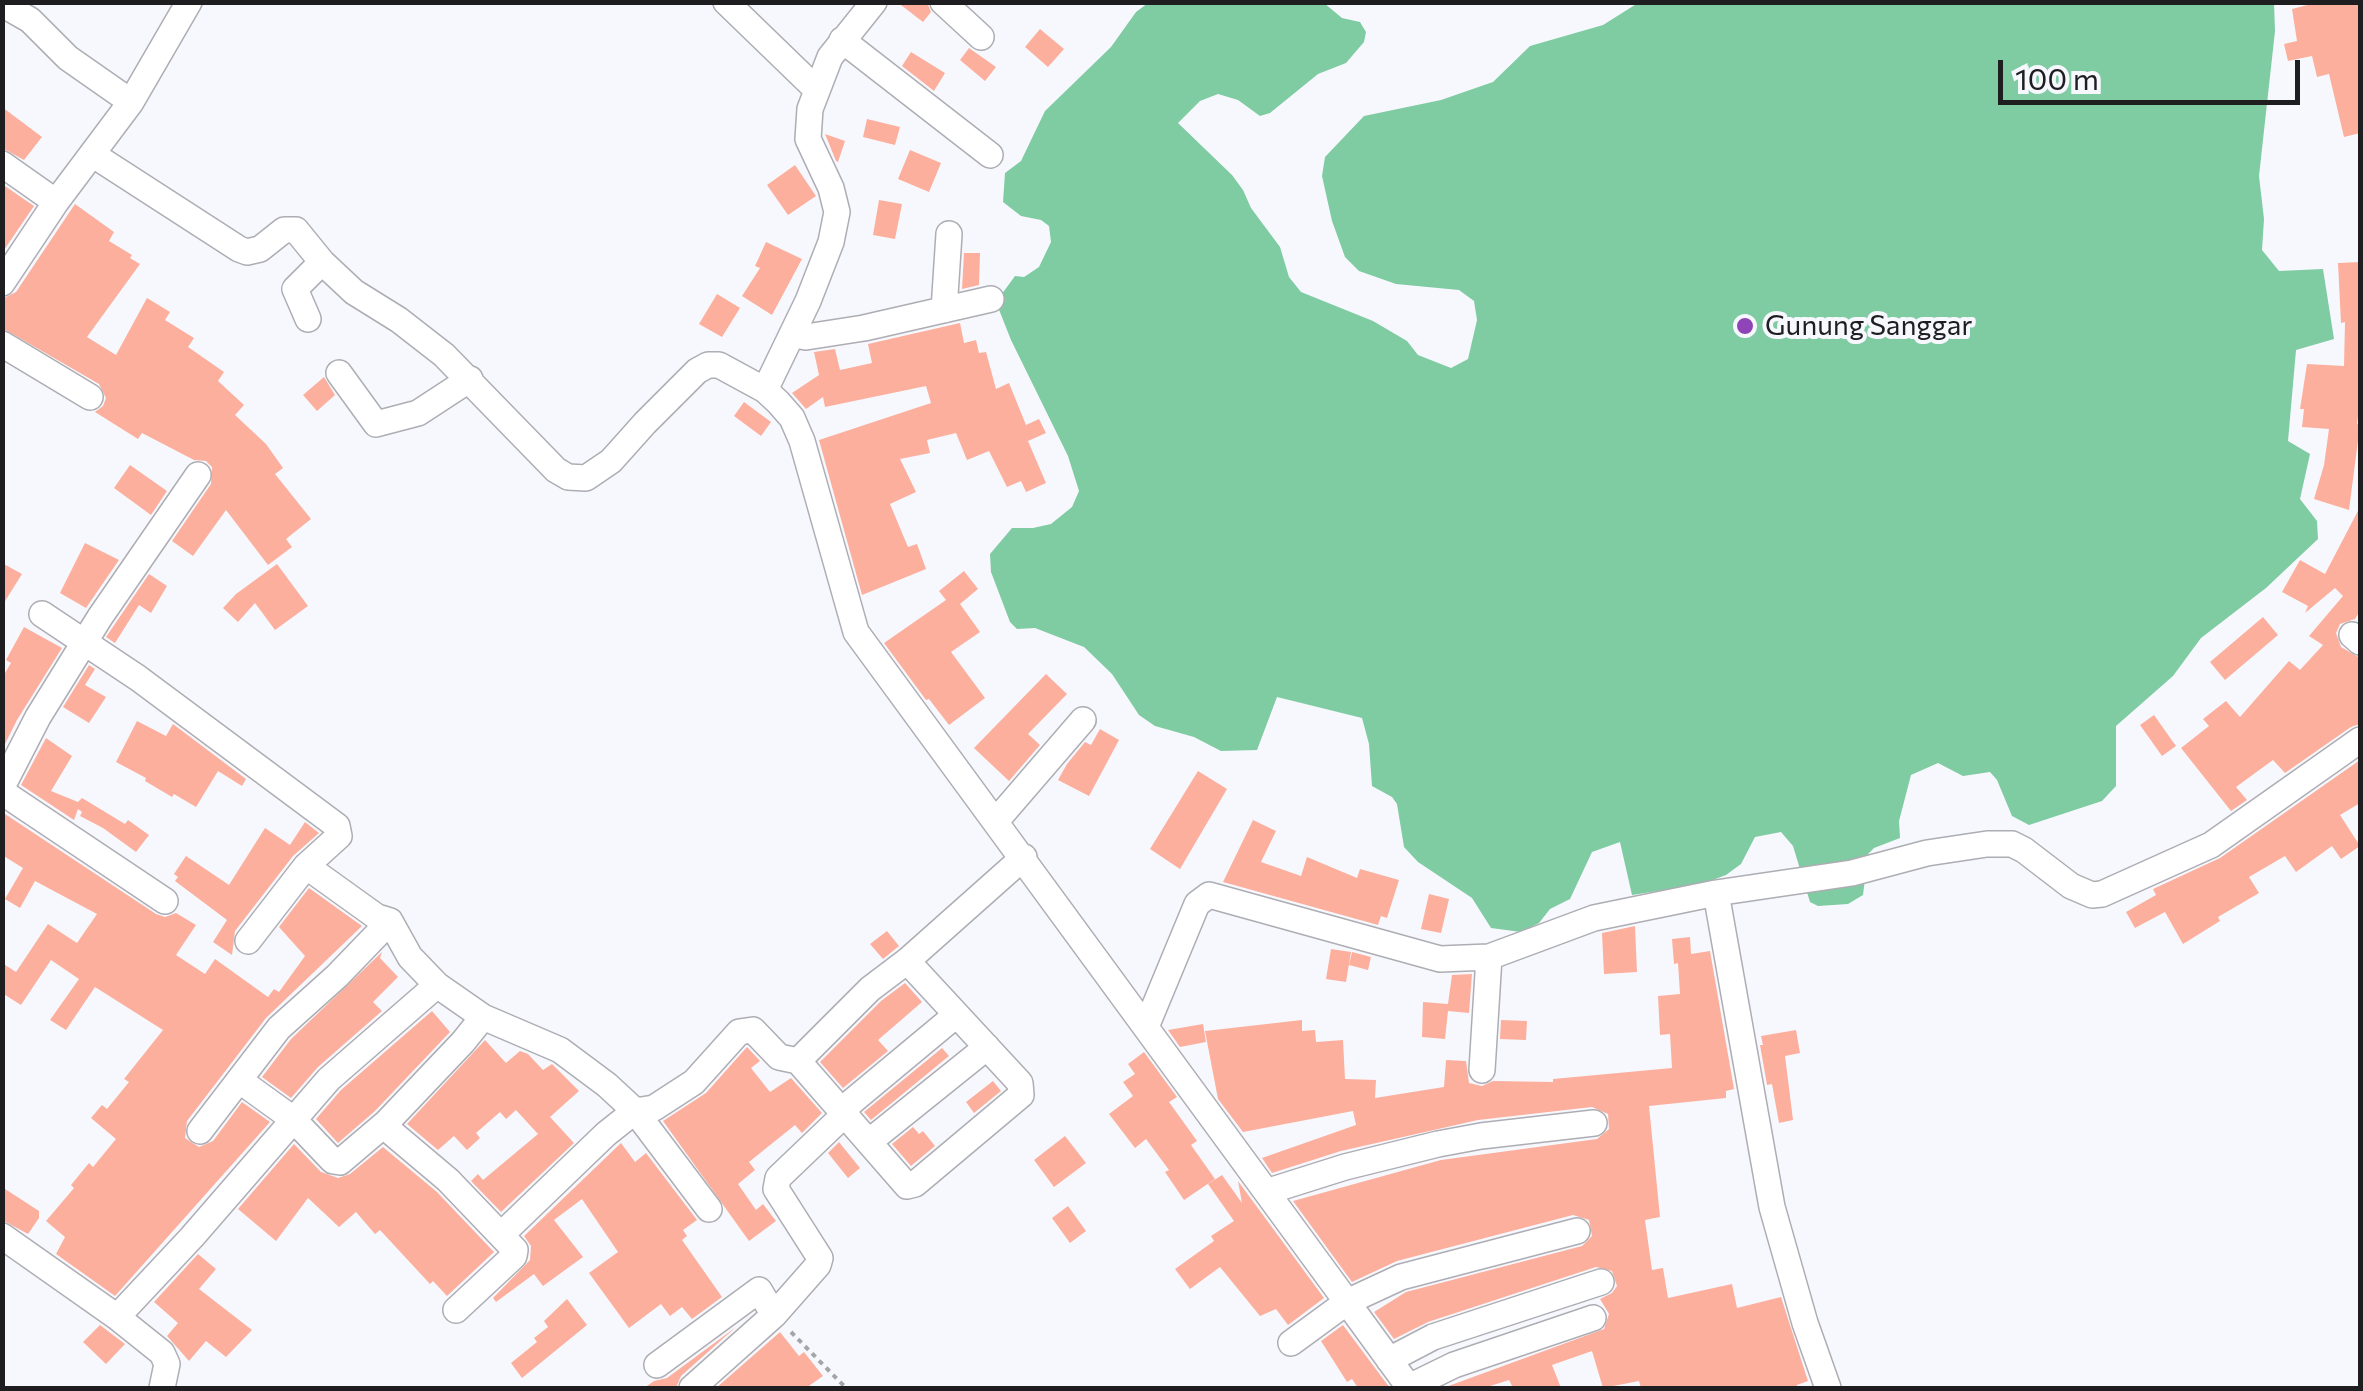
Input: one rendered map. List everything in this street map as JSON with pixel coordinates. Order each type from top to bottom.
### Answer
[{"type":"street","points":[[2,283],[130,102],[189,2]]},
{"type":"street","points":[[726,2],[817,90]]},
{"type":"street","points":[[765,390],[831,242],[837,212],[831,188],[808,139],[807,122],[830,57],[874,2]]},
{"type":"street","points":[[943,2],[981,37]]},
{"type":"street","points":[[2,4],[30,20],[68,58],[130,102]]},
{"type":"street","points":[[842,40],[990,155]]},
{"type":"street","points":[[92,154],[238,249],[260,250],[284,230],[292,228],[300,233],[322,262],[354,292],[399,320],[470,380],[556,470],[576,480],[611,462],[644,423],[702,367],[719,365],[765,390],[792,418],[802,441],[856,632],[1410,1387],[1454,1365],[1593,1318]]},
{"type":"street","points":[[2,164],[56,202]]},
{"type":"street","points":[[944,310],[949,234]]},
{"type":"street","points":[[308,319],[295,289],[322,262]]},
{"type":"street","points":[[792,334],[806,337],[864,328],[991,298]]},
{"type":"street","points":[[2,344],[90,397]]},
{"type":"street","points":[[339,373],[372,422],[381,424],[418,413],[470,380]]},
{"type":"street","points":[[165,901],[2,789],[38,717],[198,475]]},
{"type":"street","points":[[42,614],[86,642],[336,826],[339,836],[306,866],[248,942]]},
{"type":"street","points":[[996,821],[1083,720]]},
{"type":"street","points":[[1146,1028],[1197,904],[1209,895],[1440,959],[1489,957],[1594,918],[1716,893],[1852,873],[1927,853],[2001,842],[2024,850],[2084,893],[2102,894],[2211,845],[2360,740]]},
{"type":"street","points":[[798,1061],[870,989],[1024,857]]},
{"type":"street","points":[[306,866],[376,917],[390,921],[410,957],[436,984],[483,1017],[560,1050],[635,1111],[709,1209]]},
{"type":"street","points":[[1716,893],[1772,1207],[1805,1324],[1828,1388]]},
{"type":"street","points":[[200,1131],[278,1028],[390,921]]},
{"type":"street","points":[[1482,1070],[1489,957]]},
{"type":"street","points":[[502,1234],[562,1174],[635,1111],[670,1100],[716,1061],[743,1030],[753,1030],[780,1057],[798,1061],[905,1184],[915,1184],[1023,1092],[1020,1083],[907,961]]},
{"type":"street","points":[[117,1317],[329,1079],[436,984]]},
{"type":"street","points":[[692,1388],[774,1314],[818,1265],[820,1258],[776,1189],[776,1182],[846,1113],[849,1104],[956,1016]]},
{"type":"street","points":[[239,1080],[293,1118],[333,1162],[340,1162],[386,1124],[483,1017]]},
{"type":"street","points":[[870,1141],[987,1047]]},
{"type":"street","points":[[1269,1191],[1344,1167],[1438,1144],[1594,1123]]},
{"type":"street","points":[[386,1124],[435,1168],[514,1250],[514,1256],[456,1310]]},
{"type":"street","points":[[1291,1344],[1348,1302],[1400,1277],[1577,1231]]},
{"type":"street","points":[[2,1236],[117,1317],[166,1358],[162,1388]]},
{"type":"street","points":[[1390,1360],[1433,1337],[1601,1282]]},
{"type":"street","points":[[657,1365],[759,1290],[774,1314]]},
{"type":"path","points":[[774,1314],[846,1388]]},
{"type":"green space","points":[[1148,3],[1324,3],[1342,18],[1360,22],[1366,32],[1364,42],[1346,63],[1318,74],[1270,113],[1260,116],[1238,100],[1218,94],[1200,101],[1178,123],[1243,190],[1251,208],[1280,247],[1289,277],[1301,292],[1373,321],[1407,341],[1418,355],[1451,368],[1468,359],[1477,320],[1474,301],[1459,290],[1396,284],[1359,271],[1345,257],[1332,221],[1322,176],[1325,157],[1364,116],[1441,100],[1493,82],[1530,46],[1603,25],[1638,3],[2274,3],[2275,31],[2259,176],[2264,219],[2262,250],[2279,271],[2323,269],[2334,339],[2296,350],[2288,441],[2310,454],[2300,499],[2317,521],[2318,539],[2266,588],[2201,638],[2173,676],[2116,726],[2116,786],[2102,801],[2029,825],[2012,816],[1990,772],[1963,776],[1938,763],[1911,775],[1899,821],[1900,838],[1868,854],[1863,895],[1848,904],[1818,906],[1810,902],[1793,846],[1781,832],[1755,837],[1741,864],[1726,875],[1702,884],[1632,895],[1620,842],[1592,852],[1570,899],[1550,909],[1539,923],[1521,932],[1491,928],[1472,898],[1418,862],[1404,847],[1397,804],[1372,786],[1369,744],[1362,718],[1277,697],[1257,750],[1221,751],[1194,737],[1155,726],[1139,715],[1112,674],[1084,647],[1035,628],[1017,629],[1010,622],[991,572],[990,554],[1012,528],[1051,524],[1072,507],[1079,491],[1068,456],[996,302],[1015,276],[1024,277],[1039,267],[1051,242],[1049,226],[1021,216],[1003,202],[1005,173],[1021,161],[1045,111],[1111,47],[1136,12]]},
{"type":"building","points":[[897,2],[927,2],[931,12],[923,22]]},
{"type":"building","points":[[2319,2],[2360,2],[2360,133],[2344,137],[2329,74],[2317,77],[2312,56],[2288,61],[2284,44],[2297,41],[2292,9]]},
{"type":"building","points":[[1040,29],[1064,49],[1048,67],[1025,47]]},
{"type":"building","points":[[969,48],[996,67],[985,81],[960,60]]},
{"type":"building","points":[[911,52],[945,73],[934,91],[902,66]]},
{"type":"building","points":[[2,107],[42,137],[24,160],[2,148]]},
{"type":"building","points":[[867,119],[900,127],[895,145],[863,137]]},
{"type":"building","points":[[825,134],[845,141],[838,162],[836,161]]},
{"type":"building","points":[[910,150],[941,163],[929,192],[898,179]]},
{"type":"building","points":[[795,165],[816,196],[788,215],[767,185]]},
{"type":"building","points":[[2,184],[34,206],[2,253]]},
{"type":"building","points":[[879,200],[902,204],[895,239],[873,235]]},
{"type":"building","points":[[75,204],[114,232],[109,241],[140,264],[87,337],[116,355],[147,298],[170,312],[165,320],[194,338],[188,347],[224,372],[218,381],[244,405],[235,415],[266,444],[283,468],[275,474],[311,519],[286,539],[292,547],[268,565],[226,510],[193,556],[172,541],[211,484],[212,467],[142,433],[138,439],[95,412],[106,398],[99,384],[2,328],[2,299],[16,292]]},
{"type":"building","points":[[766,242],[802,259],[772,315],[742,296],[760,268],[755,266]]},
{"type":"building","points":[[964,253],[980,253],[979,285],[962,289]]},
{"type":"building","points":[[2360,262],[2360,425],[2349,510],[2314,499],[2329,429],[2302,427],[2304,409],[2300,409],[2307,364],[2344,366],[2345,322],[2341,323],[2338,263]]},
{"type":"building","points":[[717,294],[740,308],[722,337],[699,324]]},
{"type":"building","points":[[960,323],[964,343],[976,340],[979,353],[986,352],[996,389],[1009,383],[1026,425],[1039,419],[1046,433],[1028,441],[1046,483],[1026,492],[1021,481],[1007,487],[989,451],[967,460],[956,433],[927,440],[930,453],[900,459],[916,492],[890,504],[908,547],[917,544],[926,569],[862,595],[819,440],[931,403],[926,386],[825,407],[823,397],[806,409],[792,393],[819,375],[814,352],[835,349],[840,370],[872,363],[868,344]]},
{"type":"building","points":[[324,377],[335,395],[317,411],[303,395]]},
{"type":"building","points":[[744,402],[771,422],[761,436],[734,416]]},
{"type":"building","points":[[130,465],[167,491],[151,515],[114,488]]},
{"type":"building","points":[[2360,507],[2360,611],[2355,619],[2340,624],[2336,633],[2341,647],[2360,658],[2360,724],[2285,773],[2273,760],[2236,787],[2247,800],[2231,811],[2181,748],[2209,726],[2203,719],[2226,701],[2240,717],[2289,661],[2300,670],[2323,645],[2309,636],[2343,596],[2335,588],[2305,613],[2308,606],[2282,592],[2300,560],[2325,574]]},
{"type":"building","points":[[85,543],[119,560],[86,608],[60,593]]},
{"type":"building","points":[[2,563],[22,574],[2,606]]},
{"type":"building","points":[[277,564],[308,606],[275,630],[255,603],[238,622],[223,608]]},
{"type":"building","points":[[964,571],[978,589],[960,604],[980,632],[951,652],[985,698],[949,725],[884,643],[946,600],[939,591]]},
{"type":"building","points":[[149,574],[167,586],[151,613],[139,605],[115,643],[106,637]]},
{"type":"building","points":[[2263,617],[2278,635],[2225,680],[2210,662]]},
{"type":"building","points":[[24,627],[62,648],[2,750],[2,678],[11,663],[6,660]]},
{"type":"building","points":[[89,665],[95,669],[85,685],[106,697],[89,723],[63,707]]},
{"type":"building","points":[[1046,674],[1067,694],[1028,734],[1040,745],[1009,781],[974,748]]},
{"type":"building","points":[[2154,715],[2176,746],[2162,756],[2140,725]]},
{"type":"building","points":[[137,721],[166,736],[173,724],[246,779],[242,786],[218,771],[196,807],[145,781],[146,778],[116,762]]},
{"type":"building","points":[[1100,729],[1119,740],[1089,796],[1058,780],[1085,742],[1091,745]]},
{"type":"building","points":[[46,738],[72,756],[51,791],[78,802],[82,798],[149,835],[136,852],[80,816],[82,812],[78,809],[74,820],[21,785]]},
{"type":"building","points":[[2360,760],[2360,803],[2340,815],[2360,846],[2341,859],[2332,846],[2296,872],[2285,856],[2249,877],[2259,893],[2183,944],[2165,912],[2135,928],[2126,912],[2156,895],[2153,889],[2220,858]]},
{"type":"building","points":[[1198,771],[1227,789],[1180,869],[1150,849]]},
{"type":"building","points":[[2,812],[156,914],[165,917],[176,913],[196,925],[176,955],[205,974],[215,959],[268,997],[274,989],[279,992],[305,956],[279,927],[309,888],[362,926],[266,1018],[187,1121],[185,1138],[199,1147],[213,1141],[242,1102],[270,1122],[115,1296],[56,1254],[65,1237],[46,1221],[89,1163],[93,1167],[116,1139],[91,1118],[102,1105],[107,1109],[129,1082],[124,1079],[163,1030],[95,987],[66,1030],[50,1020],[79,979],[51,960],[21,1005],[2,993],[2,963],[16,972],[48,924],[77,943],[97,914],[35,881],[20,908],[5,899],[23,868],[2,855]]},
{"type":"building","points":[[1253,820],[1276,831],[1261,862],[1301,876],[1307,857],[1357,878],[1360,869],[1399,880],[1387,918],[1381,916],[1378,925],[1223,882]]},
{"type":"building","points":[[305,822],[319,833],[293,856],[235,931],[232,955],[213,942],[227,920],[175,881],[178,877],[174,874],[186,856],[229,885],[265,828],[290,845]]},
{"type":"building","points":[[1429,894],[1449,899],[1441,933],[1421,929]]},
{"type":"building","points":[[1635,926],[1637,972],[1604,974],[1602,933]]},
{"type":"building","points":[[887,931],[899,946],[883,959],[870,944]]},
{"type":"building","points":[[1690,937],[1691,954],[1710,951],[1734,1089],[1726,1091],[1726,1098],[1649,1106],[1660,1217],[1645,1220],[1652,1270],[1663,1268],[1668,1298],[1732,1284],[1737,1308],[1781,1297],[1808,1381],[1797,1388],[1641,1388],[1639,1381],[1603,1388],[1592,1351],[1552,1365],[1561,1388],[1513,1388],[1509,1380],[1484,1388],[1443,1388],[1604,1329],[1609,1314],[1600,1299],[1617,1286],[1612,1271],[1596,1267],[1428,1322],[1394,1339],[1374,1312],[1406,1292],[1582,1246],[1592,1236],[1589,1220],[1573,1215],[1397,1261],[1352,1282],[1293,1201],[1441,1160],[1597,1139],[1609,1129],[1608,1114],[1592,1107],[1478,1120],[1341,1151],[1272,1173],[1262,1158],[1356,1125],[1353,1111],[1243,1132],[1218,1099],[1205,1031],[1302,1020],[1302,1031],[1315,1030],[1316,1042],[1343,1040],[1345,1079],[1376,1080],[1375,1098],[1444,1087],[1446,1060],[1466,1061],[1469,1083],[1482,1086],[1493,1081],[1553,1082],[1672,1068],[1670,1034],[1660,1035],[1658,996],[1680,994],[1672,939]]},
{"type":"building","points":[[1331,949],[1351,952],[1346,982],[1326,979]]},
{"type":"building","points":[[382,952],[380,958],[398,977],[373,1002],[382,1011],[318,1067],[291,1098],[262,1077],[291,1039]]},
{"type":"building","points":[[1352,952],[1371,957],[1368,970],[1349,965]]},
{"type":"building","points":[[1472,974],[1469,1013],[1448,1011],[1445,1039],[1422,1037],[1423,1002],[1448,1004],[1452,975]]},
{"type":"building","points":[[905,983],[922,1002],[878,1040],[888,1051],[843,1088],[820,1062],[881,1001]]},
{"type":"building","points":[[432,1011],[450,1032],[375,1111],[338,1143],[316,1119],[341,1090]]},
{"type":"building","points":[[1501,1020],[1527,1021],[1526,1040],[1500,1039]]},
{"type":"building","points":[[1203,1024],[1206,1042],[1180,1047],[1168,1030]]},
{"type":"building","points":[[1796,1030],[1800,1053],[1785,1056],[1793,1120],[1779,1123],[1772,1084],[1767,1085],[1761,1036]]},
{"type":"building","points":[[485,1040],[506,1063],[520,1051],[543,1070],[552,1064],[579,1091],[550,1117],[574,1143],[501,1212],[471,1181],[478,1174],[483,1180],[538,1134],[516,1110],[506,1119],[500,1112],[476,1133],[480,1138],[467,1150],[454,1136],[438,1150],[407,1124]]},
{"type":"building","points":[[747,1047],[760,1061],[751,1068],[770,1092],[791,1078],[822,1113],[802,1133],[795,1125],[749,1162],[755,1170],[738,1184],[756,1210],[763,1204],[776,1221],[749,1241],[663,1121],[706,1093]]},
{"type":"building","points":[[942,1048],[949,1056],[871,1120],[864,1112]]},
{"type":"building","points":[[1144,1052],[1177,1097],[1169,1102],[1197,1141],[1191,1145],[1215,1179],[1184,1200],[1165,1172],[1169,1170],[1146,1139],[1135,1148],[1109,1114],[1133,1096],[1123,1082],[1135,1074],[1128,1064]]},
{"type":"building","points":[[993,1081],[1001,1091],[974,1113],[966,1102]]},
{"type":"building","points":[[913,1127],[919,1134],[923,1131],[935,1146],[911,1166],[892,1144]]},
{"type":"building","points":[[1065,1136],[1086,1163],[1054,1187],[1034,1160]]},
{"type":"building","points":[[839,1142],[860,1168],[848,1178],[828,1153]]},
{"type":"building","points":[[621,1143],[635,1162],[646,1153],[697,1220],[683,1230],[687,1236],[682,1240],[722,1297],[692,1319],[682,1307],[670,1316],[661,1304],[629,1328],[589,1273],[618,1252],[582,1199],[554,1220],[583,1257],[543,1286],[534,1274],[496,1302],[493,1298],[530,1260],[531,1246],[524,1236]]},
{"type":"building","points":[[294,1144],[321,1172],[338,1178],[350,1174],[383,1147],[437,1192],[494,1252],[447,1296],[433,1281],[430,1284],[380,1230],[375,1234],[356,1212],[339,1227],[308,1198],[276,1241],[238,1209]]},
{"type":"building","points":[[1222,1175],[1242,1203],[1238,1181],[1324,1298],[1288,1325],[1276,1309],[1260,1316],[1220,1267],[1190,1289],[1175,1269],[1234,1221],[1208,1184]]},
{"type":"building","points":[[2,1187],[39,1211],[39,1218],[28,1234],[2,1220]]},
{"type":"building","points":[[1068,1206],[1086,1231],[1070,1243],[1052,1218]]},
{"type":"building","points":[[198,1254],[216,1269],[199,1289],[252,1330],[226,1357],[206,1341],[189,1361],[167,1336],[178,1323],[154,1302]]},
{"type":"building","points":[[567,1299],[587,1325],[522,1378],[511,1363],[537,1342],[534,1338],[548,1327],[544,1321]]},
{"type":"building","points":[[100,1325],[125,1344],[106,1364],[83,1342]]},
{"type":"building","points":[[1343,1325],[1390,1388],[1358,1388],[1352,1379],[1347,1382],[1321,1341]]},
{"type":"building","points":[[736,1327],[681,1376],[676,1388],[644,1388],[667,1378]]},
{"type":"building","points":[[780,1332],[799,1356],[804,1352],[823,1376],[806,1388],[716,1388]]},
{"type":"place","name":"Gunung Sanggar","points":[[1745,326]]}]
